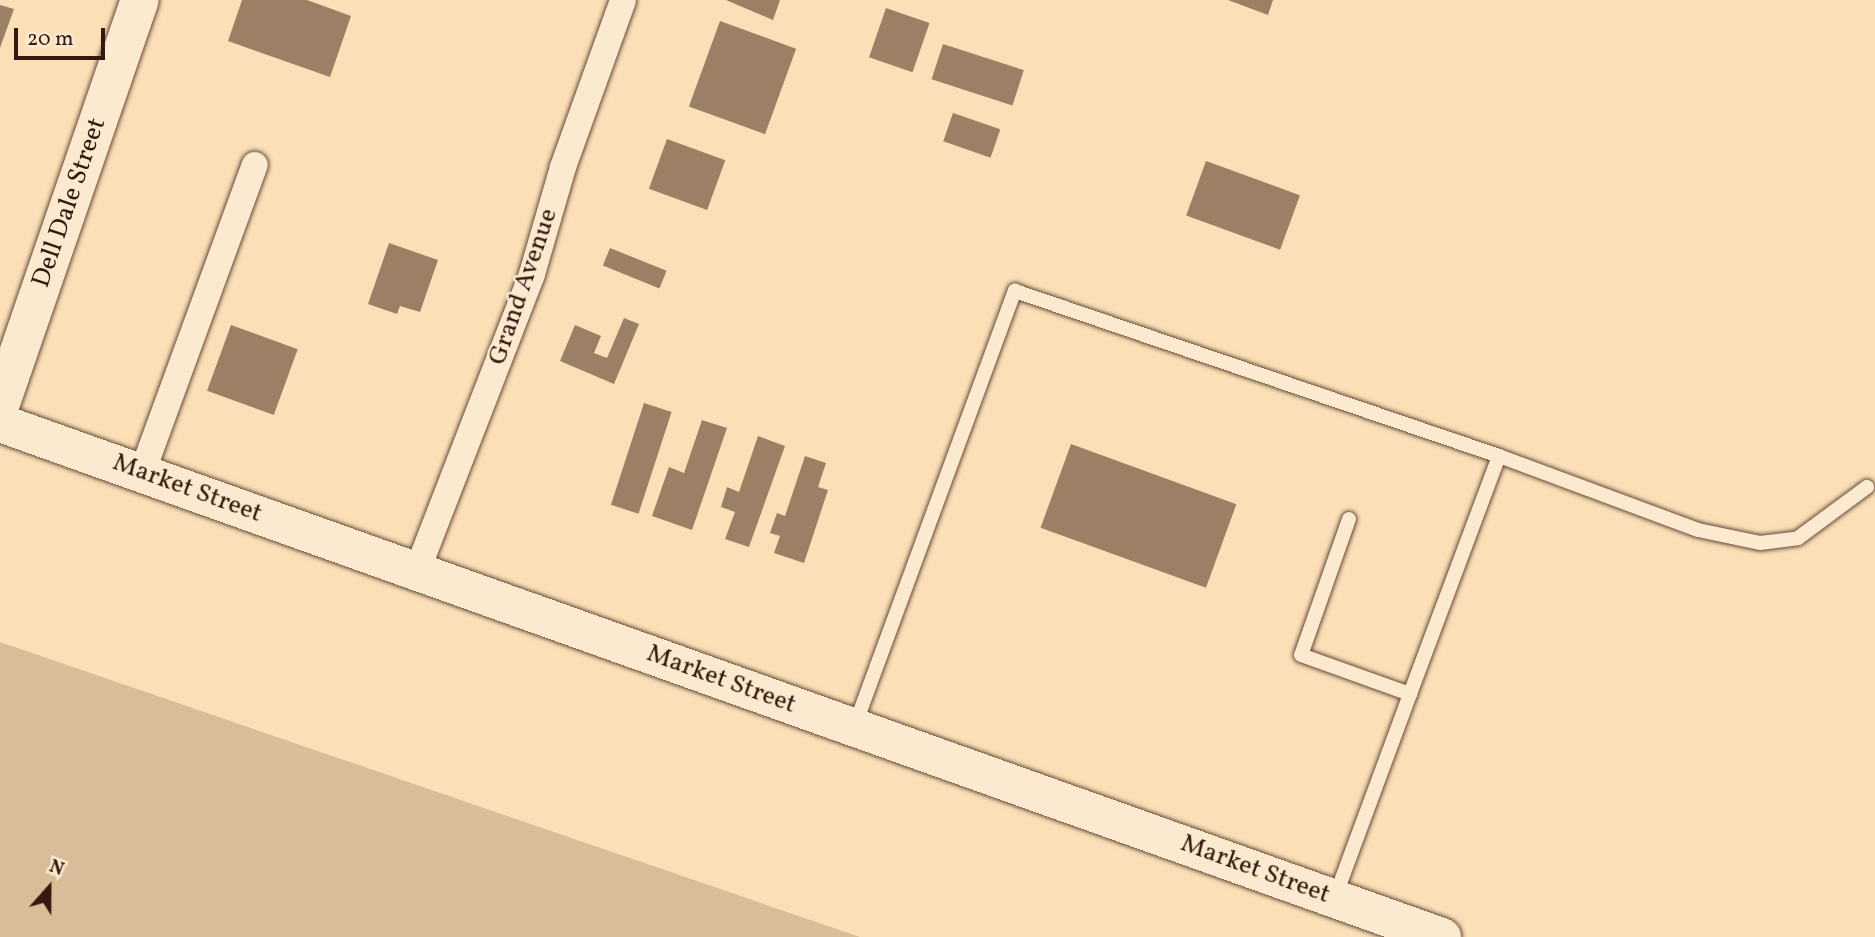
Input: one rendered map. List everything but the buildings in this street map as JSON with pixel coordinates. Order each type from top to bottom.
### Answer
[{"type":"street","name":"Dell Dale Street","points":[[0,406],[141,0]]},
{"type":"street","name":"Grand Avenue","points":[[417,571],[532,274],[563,166],[623,0]]},
{"type":"street","points":[[142,473],[255,165]]},
{"type":"street","name":"Market Street","points":[[0,423],[1442,937]]},
{"type":"lane","points":[[854,727],[1015,291],[1499,456],[1698,530],[1759,544],[1798,538],[1867,487]]},
{"type":"lane","points":[[1334,899],[1499,456]]},
{"type":"lane","points":[[1349,519],[1301,655],[1410,694]]},
{"type":"shaded area","points":[[0,642],[860,937],[0,937]]}]
